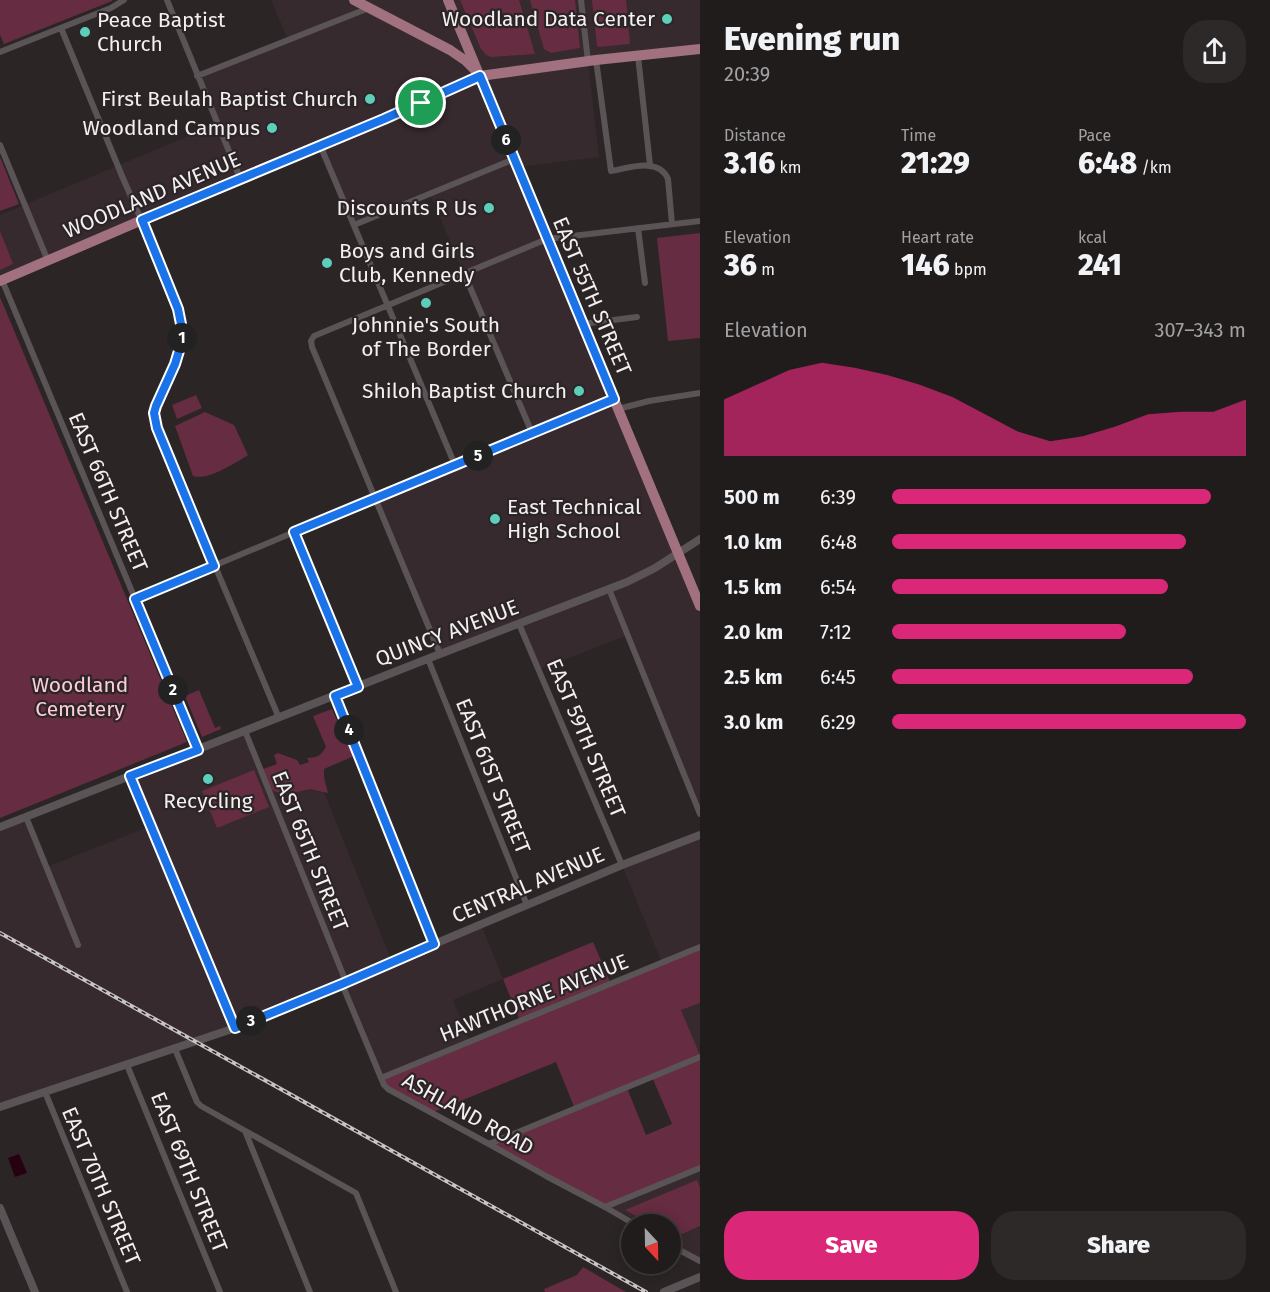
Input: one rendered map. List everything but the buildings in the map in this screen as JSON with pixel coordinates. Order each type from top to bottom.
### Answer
[{"type":"main road","points":[[354,0],[450,51],[480,76]]},
{"type":"main road","name":"EAST 55TH STREET","points":[[448,0],[700,606]]},
{"type":"main road","name":"WOODLAND AVENUE","points":[[1,281],[480,76],[700,49]]},
{"type":"street","points":[[166,0],[240,178]]},
{"type":"street","points":[[581,0],[611,171],[650,165],[665,173],[668,179],[672,224]]},
{"type":"street","points":[[0,52],[111,8],[121,1]]},
{"type":"street","points":[[197,76],[370,8]]},
{"type":"street","points":[[61,28],[178,309],[182,341],[154,413],[157,428],[279,718]]},
{"type":"street","points":[[638,56],[650,165]]},
{"type":"street","points":[[0,145],[48,261]]},
{"type":"street","points":[[320,145],[454,465]]},
{"type":"street","points":[[354,225],[514,159]]},
{"type":"street","points":[[440,654],[311,340],[314,336],[386,305],[547,239],[700,221]]},
{"type":"street","points":[[639,228],[645,283]]},
{"type":"street","points":[[464,273],[532,433]]},
{"type":"street","name":"EAST 66TH STREET","points":[[1,281],[198,750]]},
{"type":"street","points":[[582,324],[637,317]]},
{"type":"street","points":[[135,599],[532,433],[616,404],[700,393]]},
{"type":"street","points":[[294,532],[358,687]]},
{"type":"street","name":"QUINCY AVENUE","points":[[0,827],[641,576],[700,539]]},
{"type":"street","points":[[609,589],[700,814]]},
{"type":"street","name":"EAST 59TH STREET","points":[[519,624],[622,865]]},
{"type":"street","name":"EAST 61ST STREET","points":[[428,659],[527,905]]},
{"type":"street","points":[[335,696],[434,944]]},
{"type":"street","name":"EAST 65TH STREET","points":[[244,731],[344,983]]},
{"type":"street","points":[[130,776],[235,1028]]},
{"type":"street","points":[[26,817],[78,945]]},
{"type":"street","name":"CENTRAL AVENUE","points":[[0,1107],[235,1028],[622,865],[700,835]]},
{"type":"street","name":"HAWTHORNE AVENUE","points":[[381,1078],[700,947]]},
{"type":"street","name":"ASHLAND ROAD","points":[[344,983],[381,1078],[388,1089],[621,1216]]},
{"type":"street","points":[[175,1049],[197,1102],[201,1106],[356,1193],[396,1292]]},
{"type":"street","points":[[489,1144],[700,1058]]},
{"type":"street","name":"EAST 69TH STREET","points":[[127,1065],[220,1292]]},
{"type":"street","name":"EAST 70TH STREET","points":[[45,1092],[127,1292]]},
{"type":"street","points":[[244,1131],[310,1292]]},
{"type":"street","points":[[605,1207],[700,1168]]},
{"type":"street","points":[[0,1208],[35,1292]]},
{"type":"street","points":[[681,1251],[700,1261]]},
{"type":"street","points":[[664,1292],[700,1277]]},
{"type":"shaded area","points":[[271,0],[700,0],[700,49],[588,61],[599,157],[518,167],[700,606],[700,814],[628,635],[538,670],[519,624],[440,654],[375,498],[532,433],[430,194],[354,225],[320,145],[0,281],[0,215],[217,124],[197,76],[288,40]]},
{"type":"shaded area","points":[[245,731],[267,786],[314,767],[392,962],[481,924],[503,979],[453,1000],[470,1042],[381,1078],[342,984],[235,1028],[0,1107],[0,827],[26,817],[47,867],[151,826],[131,776]]},
{"type":"shaded area","points":[[700,835],[700,947],[662,963],[622,865]]},
{"type":"shaded area","points":[[700,1003],[700,1055],[681,1010]]},
{"type":"shaded area","points":[[19,1154],[27,1173],[15,1177],[8,1158]]},
{"type":"shaded area","points":[[700,1168],[700,1261],[681,1251],[681,1214],[621,1214],[621,1216],[605,1207]]},
{"type":"green space","points":[[0,0],[112,1],[4,44],[0,35]]},
{"type":"green space","points":[[460,0],[519,0],[535,54],[491,57],[486,55],[481,49]]},
{"type":"green space","points":[[530,0],[575,0],[580,48],[551,53],[544,49]]},
{"type":"green space","points":[[592,0],[626,0],[630,44],[597,46]]},
{"type":"green space","points":[[0,157],[19,204],[0,211]]},
{"type":"green space","points":[[0,231],[13,264],[0,270]]},
{"type":"green space","points":[[700,233],[700,338],[668,341],[657,238]]},
{"type":"green space","name":"Woodland Cemetery","points":[[0,297],[187,742],[0,818]]},
{"type":"green space","points":[[196,395],[202,408],[177,419],[172,405]]},
{"type":"green space","points":[[205,412],[234,425],[248,455],[221,470],[199,477],[193,476],[175,426]]},
{"type":"green space","points":[[199,690],[215,728],[220,726],[221,729],[202,737],[185,696]]},
{"type":"green space","points":[[332,709],[346,742],[350,743],[354,756],[324,769],[328,793],[310,789],[283,795],[272,790],[263,769],[277,764],[274,755],[278,753],[297,760],[300,765],[309,762],[307,758],[321,754],[326,747],[313,716]]},
{"type":"green space","points":[[254,770],[269,807],[217,828],[202,791]]},
{"type":"green space","points":[[593,942],[611,984],[700,947],[700,1003],[681,1010],[700,1055],[700,1168],[605,1207],[489,1144],[575,1109],[556,1062],[431,1113],[388,1089],[381,1078],[520,1021],[503,979]],"holes":[[[652,1077],[672,1124],[646,1135],[627,1088]]]},
{"type":"green space","points":[[697,1180],[700,1188],[700,1226],[681,1234],[681,1214],[632,1214],[625,1210]]},
{"type":"green space","points":[[583,1267],[626,1292],[545,1292],[544,1289],[577,1275]]},
{"type":"railway","points":[[0,933],[646,1292]]},
{"type":"place","name":"Woodland Data Center","points":[[667,19]]},
{"type":"place","name":"Peace Baptist Church","points":[[85,32]]},
{"type":"place","name":"First Beulah Baptist Church","points":[[370,99]]},
{"type":"place","name":"Woodland Campus","points":[[272,128]]},
{"type":"place","name":"Discounts R Us","points":[[489,208]]},
{"type":"place","name":"Boys and Girls Club, Kennedy","points":[[327,263]]},
{"type":"place","name":"Johnnie's South of The Border","points":[[426,303]]},
{"type":"place","name":"Shiloh Baptist Church","points":[[579,391]]},
{"type":"place","name":"East Technical High School","points":[[495,519]]},
{"type":"place","name":"Recycling","points":[[208,779]]},
{"type":"route","points":[[480,76],[614,399],[294,532],[358,687],[335,696],[434,944],[235,1028],[130,776],[198,750],[135,599],[214,566],[157,428],[154,413],[179,352],[182,341],[181,324],[178,309],[142,220],[421,103],[480,76]]}]
